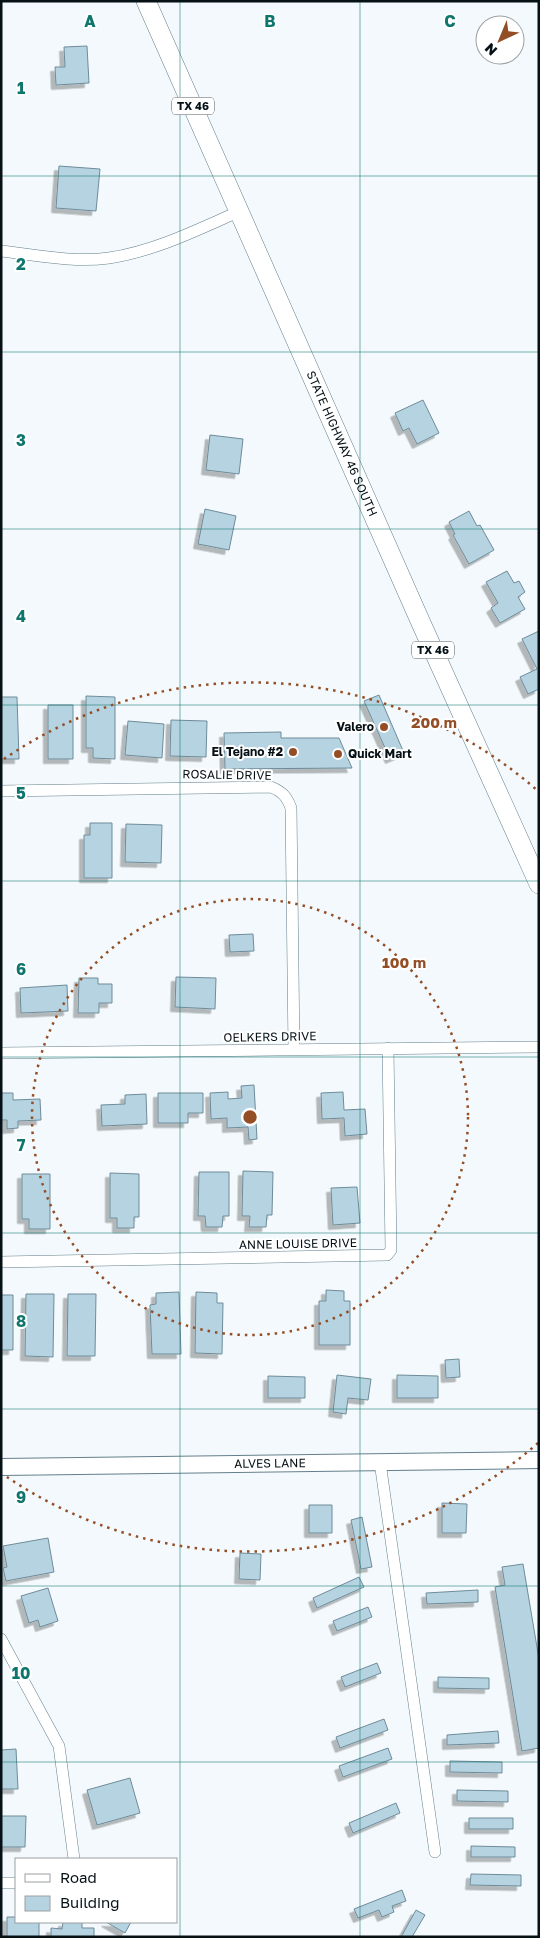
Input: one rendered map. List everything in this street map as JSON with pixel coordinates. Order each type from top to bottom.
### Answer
[{"type":"main road","name":"STATE HIGHWAY 46 SOUTH","points":[[146,1],[421,624],[539,884]]},
{"type":"street","points":[[1,251],[59,258],[108,258],[153,247],[240,211]]},
{"type":"street","name":"ROSALIE DRIVE","points":[[1,791],[271,787],[280,791],[288,798],[292,808],[294,1050]]},
{"type":"street","name":"OELKERS DRIVE","points":[[1,1053],[539,1047]]},
{"type":"street","name":"ANNE LOUISE DRIVE","points":[[1,1262],[387,1255],[391,1250],[388,1048]]},
{"type":"street","name":"ALVES LANE","points":[[1,1467],[539,1460]]},
{"type":"street","points":[[380,1462],[435,1852]]},
{"type":"street","points":[[1,1639],[59,1746],[74,1858]]},
{"type":"street","points":[[1,1883],[15,1883]]},
{"type":"building","points":[[87,46],[89,83],[56,85],[55,67],[65,67],[64,47]]},
{"type":"building","points":[[59,166],[100,169],[96,211],[56,208]]},
{"type":"building","points":[[423,400],[439,433],[417,444],[409,428],[403,431],[395,413]]},
{"type":"building","points":[[210,435],[243,439],[239,474],[206,470]]},
{"type":"building","points":[[205,509],[236,516],[229,550],[198,544]]},
{"type":"building","points":[[469,511],[477,526],[480,525],[494,550],[469,564],[453,535],[455,534],[449,522]]},
{"type":"building","points":[[507,571],[514,583],[519,581],[525,592],[518,597],[525,609],[500,623],[491,608],[498,603],[486,582]]},
{"type":"building","points":[[539,631],[539,689],[528,694],[520,677],[537,669],[522,639]]},
{"type":"building","name":"Valero","points":[[379,695],[404,753],[390,759],[364,701]]},
{"type":"building","points":[[86,696],[115,697],[115,759],[93,758],[93,748],[86,748]]},
{"type":"building","points":[[1,697],[17,697],[19,759],[1,759]]},
{"type":"building","points":[[48,705],[73,705],[73,759],[48,759]]},
{"type":"building","points":[[171,720],[207,721],[206,757],[170,756]]},
{"type":"building","points":[[128,721],[164,724],[162,758],[125,755]]},
{"type":"building","points":[[281,732],[281,738],[339,738],[352,768],[225,769],[224,733]]},
{"type":"building","points":[[90,823],[112,823],[112,878],[84,878],[84,835],[90,835]]},
{"type":"building","points":[[126,824],[162,825],[161,863],[125,862]]},
{"type":"building","points":[[253,934],[254,951],[230,952],[229,935]]},
{"type":"building","points":[[176,977],[216,978],[215,1009],[175,1007]]},
{"type":"building","points":[[79,978],[98,978],[98,984],[112,984],[112,1003],[99,1003],[99,1013],[78,1013]]},
{"type":"building","points":[[67,985],[68,1011],[21,1013],[20,988]]},
{"type":"building","points":[[254,1085],[257,1139],[249,1140],[248,1127],[227,1128],[227,1118],[211,1119],[210,1093],[228,1092],[228,1099],[242,1098],[241,1086]]},
{"type":"building","points":[[343,1092],[344,1110],[365,1109],[367,1134],[345,1136],[344,1118],[322,1119],[321,1093]]},
{"type":"building","points":[[1,1093],[13,1093],[13,1100],[40,1099],[41,1120],[18,1121],[18,1128],[7,1129],[7,1120],[1,1120]]},
{"type":"building","points":[[158,1093],[203,1093],[203,1113],[188,1113],[188,1123],[158,1123]]},
{"type":"building","points":[[146,1094],[147,1124],[102,1126],[101,1105],[125,1104],[125,1095]]},
{"type":"building","points":[[243,1171],[273,1172],[272,1215],[267,1215],[266,1227],[249,1227],[250,1216],[242,1216]]},
{"type":"building","points":[[199,1172],[229,1172],[229,1216],[223,1216],[222,1227],[206,1227],[205,1216],[198,1216]]},
{"type":"building","points":[[110,1173],[139,1174],[139,1217],[134,1217],[134,1228],[117,1228],[117,1218],[110,1218]]},
{"type":"building","points":[[22,1174],[50,1174],[50,1229],[29,1229],[29,1219],[22,1219]]},
{"type":"building","points":[[357,1187],[360,1223],[333,1225],[331,1188]]},
{"type":"building","points":[[326,1290],[344,1291],[344,1301],[350,1301],[350,1345],[319,1345],[319,1301],[326,1301]]},
{"type":"building","points":[[179,1292],[181,1354],[152,1354],[150,1305],[156,1304],[156,1293]]},
{"type":"building","points":[[196,1292],[217,1293],[217,1303],[223,1303],[222,1354],[195,1353]]},
{"type":"building","points":[[26,1294],[54,1294],[53,1357],[25,1356]]},
{"type":"building","points":[[68,1294],[96,1294],[95,1356],[67,1356]]},
{"type":"building","points":[[1,1295],[13,1295],[13,1350],[1,1350]]},
{"type":"building","points":[[459,1359],[460,1377],[446,1378],[445,1360]]},
{"type":"building","points":[[337,1375],[371,1379],[368,1400],[348,1398],[346,1414],[333,1412]]},
{"type":"building","points":[[397,1375],[438,1376],[438,1398],[397,1398]]},
{"type":"building","points":[[268,1376],[305,1377],[305,1398],[268,1398]]},
{"type":"building","points":[[442,1503],[467,1504],[466,1533],[442,1533]]},
{"type":"building","points":[[309,1505],[332,1505],[332,1533],[309,1533]]},
{"type":"building","points":[[362,1517],[372,1567],[361,1569],[351,1520]]},
{"type":"building","points":[[48,1538],[54,1572],[6,1581],[3,1568],[7,1567],[3,1546]]},
{"type":"building","points":[[240,1553],[261,1554],[260,1580],[239,1579]]},
{"type":"building","points":[[523,1564],[539,1659],[539,1748],[522,1751],[495,1587],[505,1585],[502,1567]]},
{"type":"building","points":[[359,1577],[364,1587],[317,1608],[313,1598]]},
{"type":"building","points":[[48,1588],[58,1621],[40,1627],[38,1620],[29,1623],[21,1596]]},
{"type":"building","points":[[478,1590],[478,1602],[427,1604],[426,1593]]},
{"type":"building","points":[[368,1607],[372,1617],[337,1631],[333,1621]]},
{"type":"building","points":[[377,1663],[381,1673],[345,1687],[341,1677]]},
{"type":"building","points":[[438,1677],[489,1678],[489,1689],[438,1688]]},
{"type":"building","points":[[384,1719],[388,1730],[340,1748],[336,1737]]},
{"type":"building","points":[[498,1731],[499,1743],[447,1745],[447,1735]]},
{"type":"building","points":[[388,1748],[392,1759],[343,1777],[339,1766]]},
{"type":"building","points":[[16,1749],[18,1789],[1,1789],[1,1750]]},
{"type":"building","points":[[450,1761],[502,1762],[502,1773],[450,1772]]},
{"type":"building","points":[[130,1778],[140,1813],[97,1825],[87,1790]]},
{"type":"building","points":[[457,1790],[508,1791],[508,1802],[457,1801]]},
{"type":"building","points":[[396,1803],[400,1813],[353,1833],[349,1823]]},
{"type":"building","points":[[1,1816],[26,1816],[25,1847],[1,1847]]},
{"type":"building","points":[[469,1818],[513,1818],[513,1829],[469,1829]]},
{"type":"building","points":[[471,1846],[515,1847],[515,1857],[471,1857]]},
{"type":"building","points":[[471,1874],[521,1875],[521,1886],[470,1885]]},
{"type":"building","points":[[402,1890],[406,1901],[392,1906],[394,1912],[382,1917],[379,1910],[358,1918],[354,1909]]},
{"type":"building","points":[[416,1910],[425,1915],[412,1937],[401,1937]]},
{"type":"building","points":[[7,1917],[15,1917],[15,1923],[39,1923],[39,1937],[7,1937]]},
{"type":"building","points":[[63,1923],[82,1923],[82,1928],[94,1928],[94,1937],[51,1937],[51,1928],[62,1929]]},
{"type":"building","points":[[108,1923],[130,1923],[125,1933]]},
{"type":"place","name":"Valero","points":[[384,727]]},
{"type":"place","name":"El Tejano #2","points":[[293,752]]},
{"type":"place","name":"Quick Mart","points":[[338,754]]}]
